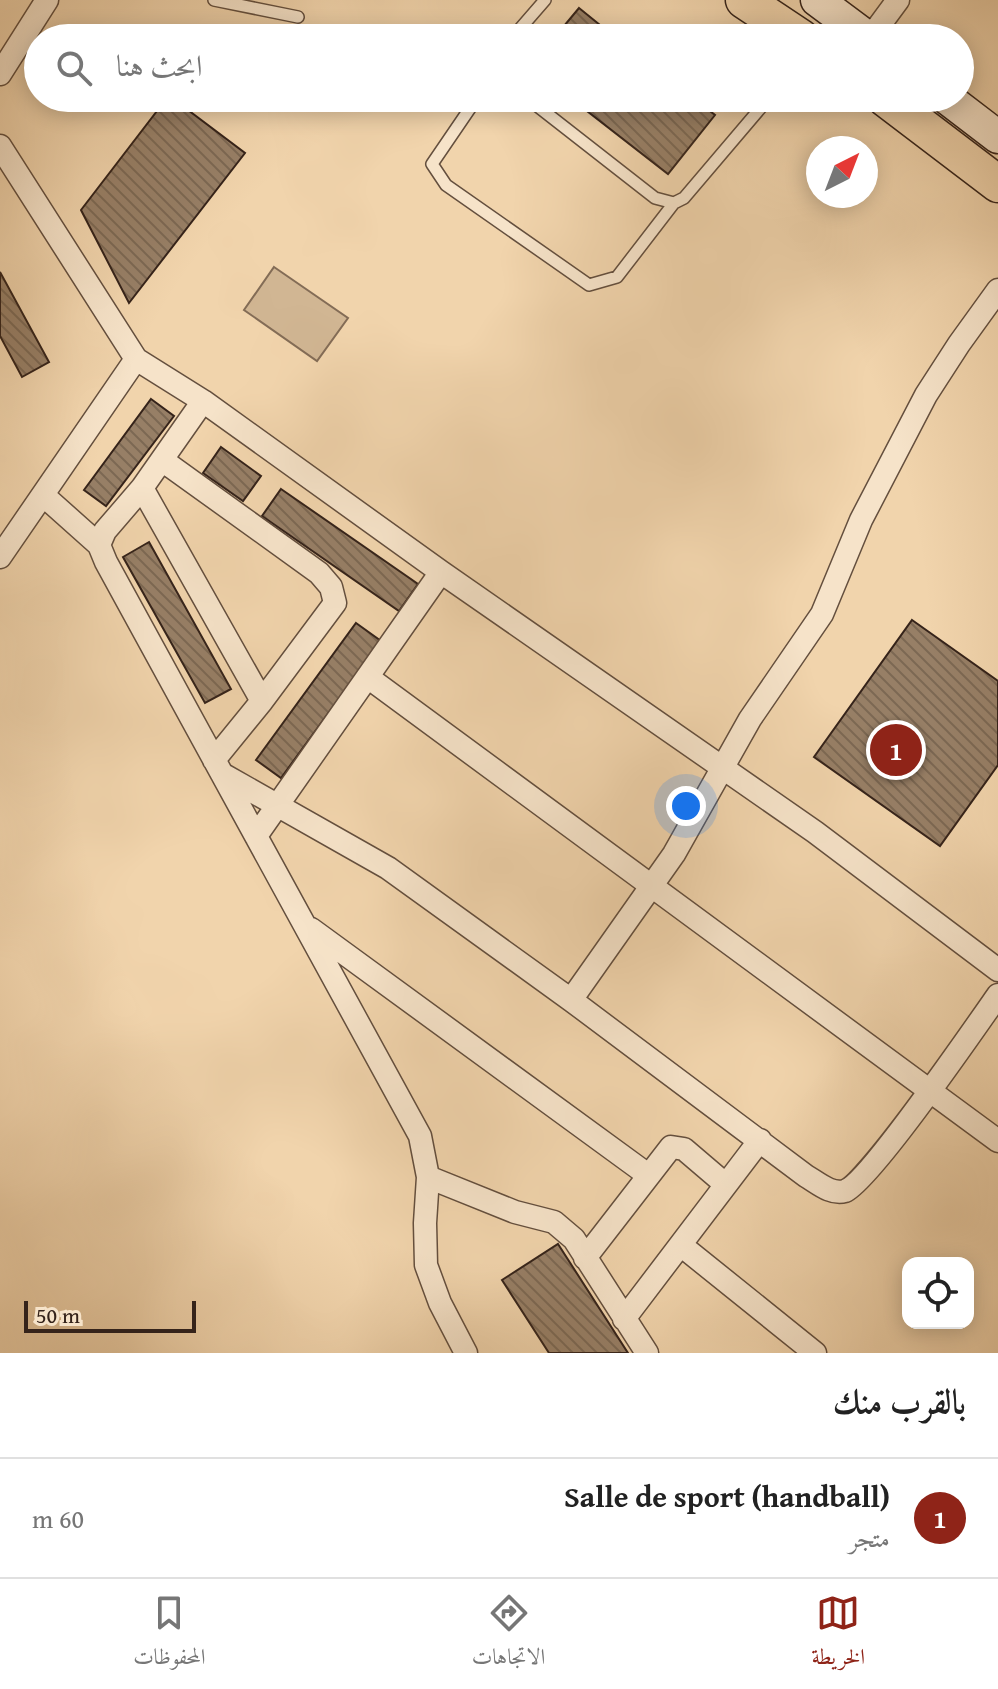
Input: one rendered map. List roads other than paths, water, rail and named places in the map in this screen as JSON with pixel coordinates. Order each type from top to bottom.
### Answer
[{"type":"main road","points":[[744,0],[780,24]]},
{"type":"main road","points":[[903,112],[998,184]]},
{"type":"street","points":[[32,24],[47,0]]},
{"type":"street","points":[[817,0],[850,24]]},
{"type":"street","points":[[880,24],[898,0]]},
{"type":"street","points":[[0,74],[24,36]]},
{"type":"street","points":[[968,112],[995,130]]},
{"type":"street","points":[[0,146],[136,359],[203,401],[441,572],[815,832],[998,970]]},
{"type":"street","points":[[571,1000],[674,854],[750,719],[822,614],[861,520],[926,395],[998,290]]},
{"type":"street","points":[[0,557],[136,359]]},
{"type":"street","points":[[99,545],[112,521],[142,488],[203,401]]},
{"type":"street","points":[[162,460],[319,573],[331,587],[335,603],[262,701],[218,767]]},
{"type":"street","points":[[142,488],[262,701]]},
{"type":"street","points":[[43,495],[99,545],[420,1136],[428,1177],[426,1265],[440,1303],[466,1353]]},
{"type":"street","points":[[256,836],[441,572]]},
{"type":"street","points":[[369,678],[998,1141]]},
{"type":"street","points":[[218,767],[388,868],[814,1181],[834,1191],[843,1192],[853,1187],[876,1161],[998,995]]},
{"type":"street","points":[[304,924],[648,1175]]},
{"type":"street","points":[[624,1319],[760,1140]]},
{"type":"street","points":[[585,1258],[666,1151],[676,1146],[684,1149],[725,1184]]},
{"type":"street","points":[[428,1177],[515,1212],[554,1222],[574,1239],[647,1353]]},
{"type":"street","points":[[682,1246],[815,1353]]},
{"type":"lane","points":[[214,0],[298,17]]},
{"type":"lane","points":[[524,24],[545,0]]},
{"type":"lane","points":[[467,112],[432,164],[446,185],[589,285],[617,277],[674,203],[684,198],[757,112]]},
{"type":"lane","points":[[545,112],[655,198],[674,203]]},
{"type":"place","name":"Salle de sport (handball)","points":[[896,750]]}]
